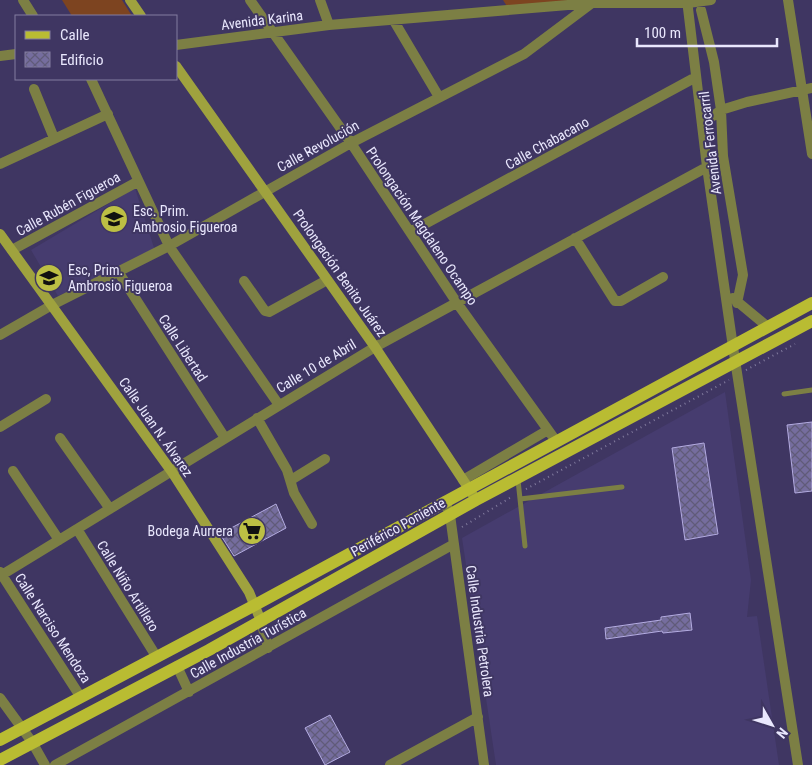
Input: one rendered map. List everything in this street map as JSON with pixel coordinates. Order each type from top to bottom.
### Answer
[{"type":"main road","name":"Periférico Poniente","points":[[0,740],[255,605],[445,501],[466,484],[512,465],[812,303]]},
{"type":"main road","name":"Periférico Poniente","points":[[0,760],[261,621],[476,500],[812,321]]},
{"type":"street","points":[[23,0],[32,15]]},
{"type":"street","points":[[130,0],[140,15]]},
{"type":"street","name":"Prolongación Magdaleno Ocampo","points":[[250,0],[351,143],[457,303],[556,441]]},
{"type":"street","points":[[320,0],[330,25]]},
{"type":"street","name":"Avenida Karina","points":[[178,45],[330,25],[592,4],[687,1],[700,4],[711,0]]},
{"type":"street","points":[[788,0],[807,89],[812,154]]},
{"type":"street","points":[[687,1],[707,167],[733,347],[798,765]]},
{"type":"street","name":"Calle Revolución","points":[[0,335],[52,305],[119,273],[169,246],[351,143],[524,54],[592,4]]},
{"type":"street","points":[[692,45],[700,4]]},
{"type":"street","name":"Avenida Ferrocarril","points":[[700,4],[710,43],[721,110],[723,156],[742,275],[737,303]]},
{"type":"street","points":[[394,21],[439,97]]},
{"type":"street","points":[[0,56],[15,54]]},
{"type":"street","name":"Prolongación Benito Juárez","points":[[178,69],[375,347],[476,500]]},
{"type":"street","name":"Calle Chabacano","points":[[410,232],[696,77]]},
{"type":"street","points":[[91,80],[137,182],[169,246],[279,405]]},
{"type":"street","points":[[34,89],[54,138]]},
{"type":"street","points":[[702,124],[721,110],[747,102],[807,89]]},
{"type":"street","points":[[0,164],[108,114]]},
{"type":"street","name":"Calle 10 de Abril","points":[[1,574],[172,472],[375,347],[707,167]]},
{"type":"street","name":"Calle Rubén Figueroa","points":[[12,250],[137,182]]},
{"type":"street","name":"Calle Juan N. Álvarez","points":[[0,234],[172,472],[255,605],[268,648]]},
{"type":"street","points":[[575,238],[615,300],[620,301],[663,277]]},
{"type":"street","name":"Calle Libertad","points":[[119,273],[225,438]]},
{"type":"street","points":[[244,281],[265,311],[269,312],[327,280]]},
{"type":"street","points":[[724,285],[737,303],[768,327]]},
{"type":"street","points":[[0,427],[46,399]]},
{"type":"street","points":[[257,418],[291,480],[294,493],[312,524]]},
{"type":"street","points":[[466,484],[548,430]]},
{"type":"street","points":[[60,438],[110,509]]},
{"type":"street","points":[[291,480],[325,459]]},
{"type":"street","points":[[13,471],[59,540]]},
{"type":"street","name":"Calle Industria Petrolera","points":[[445,501],[450,515],[484,765]]},
{"type":"street","name":"Calle Niño Artillero","points":[[77,529],[156,656]]},
{"type":"street","name":"Calle Industria Turística","points":[[55,765],[454,544]]},
{"type":"street","name":"Calle Narciso Mendoza","points":[[1,574],[80,696]]},
{"type":"street","points":[[177,666],[189,692]]},
{"type":"street","points":[[0,698],[32,742],[45,765]]},
{"type":"street","points":[[390,765],[478,717]]},
{"type":"lane","points":[[784,394],[812,390]]},
{"type":"lane","points":[[512,465],[517,478],[525,546]]},
{"type":"lane","points":[[520,499],[622,487]]},
{"type":"shaded area","points":[[62,0],[122,0],[131,15],[71,15]]},
{"type":"shaded area","points":[[503,0],[585,0],[508,8]]},
{"type":"shaded area","name":"Esc. Prim. Ambrosio Figueroa","points":[[135,188],[155,251],[58,296],[31,250]]},
{"type":"shaded area","points":[[725,392],[751,580],[747,617],[757,616],[779,765],[496,765],[462,538]]},
{"type":"building","points":[[812,422],[812,491],[795,493],[787,425]]},
{"type":"building","points":[[704,443],[718,534],[685,540],[672,448]]},
{"type":"building","name":"Bodega Aurrera","points":[[276,504],[286,528],[234,556],[220,534]]},
{"type":"building","points":[[690,613],[692,630],[663,633],[662,631],[606,639],[605,628],[661,620],[661,617]]},
{"type":"building","points":[[330,715],[350,752],[325,765],[305,728]]},
{"type":"place","name":"Esc. Prim. Ambrosio Figueroa","points":[[114,219]]},
{"type":"place","name":"Esc, Prim. Ambrosio Figueroa","points":[[49,278]]},
{"type":"place","name":"Bodega Aurrera","points":[[252,531]]}]
